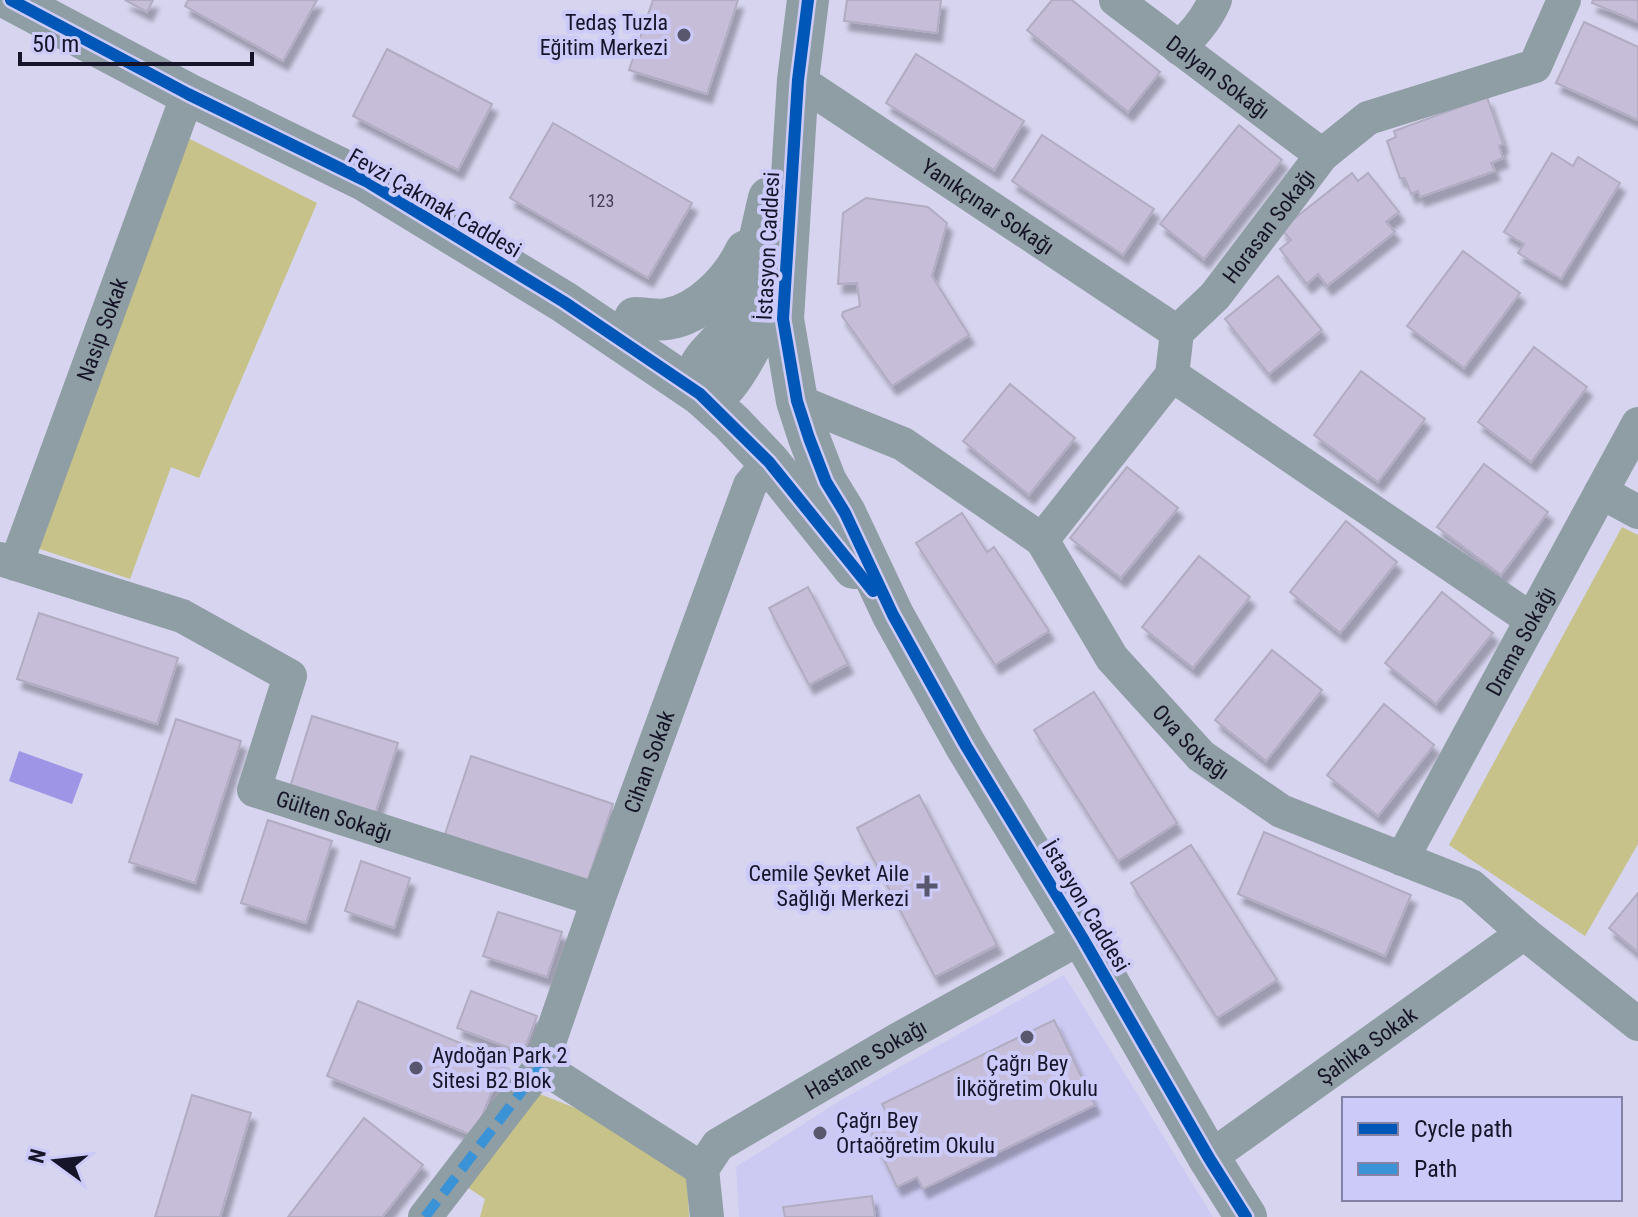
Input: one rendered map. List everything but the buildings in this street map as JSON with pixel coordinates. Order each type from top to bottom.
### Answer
[{"type":"street","name":"Fevzi Çakmak Caddesi","points":[[11,0],[188,94],[366,181],[564,302],[709,380]]},
{"type":"street","name":"İstasyon Caddesi","points":[[808,0],[798,80],[783,319],[797,401],[826,482],[845,513],[893,615],[966,746],[1246,1217]]},
{"type":"street","name":"Dalyan Sokağı","points":[[1116,0],[1322,155]]},
{"type":"street","points":[[1179,48],[1215,0]]},
{"type":"street","name":"Horasan Sokağı","points":[[1177,332],[1215,296],[1322,155],[1368,118],[1535,66],[1564,0]]},
{"type":"street","name":"İstasyon Caddesi","points":[[798,80],[746,287],[732,325],[722,339],[709,380],[732,423],[769,462],[893,615]]},
{"type":"street","name":"Yanıkçınar Sokağı","points":[[798,80],[1177,332]]},
{"type":"street","name":"Nasip Sokak","points":[[8,561],[188,94]]},
{"type":"street","points":[[366,181],[635,318],[709,380],[789,438],[826,482]]},
{"type":"street","points":[[635,318],[667,319],[692,310],[704,301],[722,286],[742,260],[765,215]]},
{"type":"street","points":[[709,380],[748,352],[763,321],[785,253]]},
{"type":"street","points":[[1042,540],[1172,375],[1177,332]]},
{"type":"street","points":[[1172,375],[1532,620]]},
{"type":"street","name":"Ova Sokağı","points":[[797,401],[903,444],[1042,540],[1112,658],[1201,756],[1281,811],[1471,886],[1524,933],[1638,1024]]},
{"type":"street","name":"Drama Sokağı","points":[[1402,859],[1638,424]]},
{"type":"street","name":"Cihan Sokak","points":[[425,1217],[541,1066],[598,900],[750,485],[769,462]]},
{"type":"street","points":[[1601,492],[1638,512]]},
{"type":"street","name":"Gülten Sokağı","points":[[8,561],[182,616],[290,676],[254,790],[598,900]]},
{"type":"street","name":"Şahika Sokak","points":[[1209,1158],[1524,933]]},
{"type":"street","name":"Hastane Sokağı","points":[[702,1169],[718,1145],[1082,937]]},
{"type":"street","points":[[541,1066],[702,1169],[707,1217]]},
{"type":"shaded area","points":[[182,135],[317,203],[199,478],[171,467],[130,579],[31,546]]},
{"type":"shaded area","points":[[1622,527],[1638,535],[1638,844],[1585,936],[1449,845]]},
{"type":"shaded area","points":[[19,751],[83,774],[72,804],[9,781]]},
{"type":"shaded area","name":"Çağrı Bey İlköğretim Okulu","points":[[1064,975],[1213,1217],[739,1217],[736,1167],[841,1100]]},
{"type":"shaded area","points":[[537,1093],[596,1116],[687,1177],[689,1217],[480,1217],[485,1199],[464,1185]]},
{"type":"marked path","points":[[425,1217],[541,1066]]},
{"type":"cycle path","points":[[11,0],[188,94],[366,181],[564,302],[700,394],[769,462],[873,591]]},
{"type":"cycle path","points":[[808,0],[798,80],[783,319],[797,401],[809,438],[826,482],[845,513],[893,615],[966,746],[1246,1217]]},
{"type":"place","name":"Tedaş Tuzla Eğitim Merkezi","points":[[684,35]]},
{"type":"place","name":"Cemile Şevket Aile Sağlığı Merkezi","points":[[927,886]]},
{"type":"place","name":"Çağrı Bey İlköğretim Okulu","points":[[1027,1037]]},
{"type":"place","name":"Aydoğan Park 2 Sitesi B2 Blok","points":[[416,1068]]},
{"type":"place","name":"Çağrı Bey Ortaöğretim Okulu","points":[[820,1133]]}]
